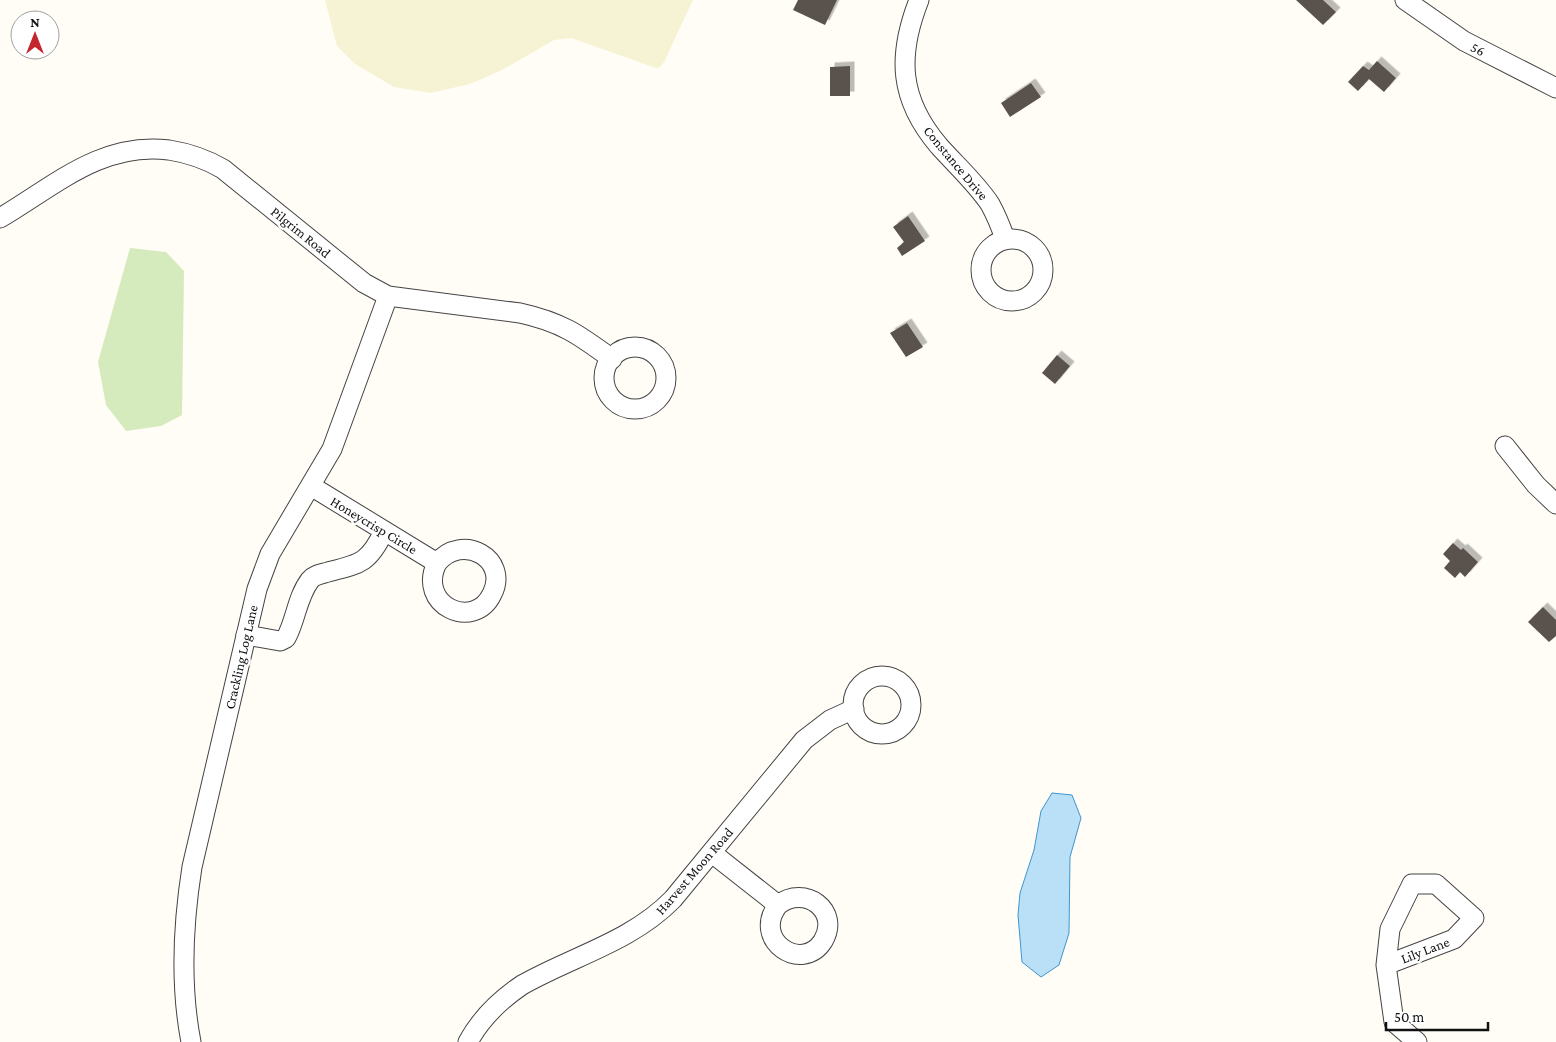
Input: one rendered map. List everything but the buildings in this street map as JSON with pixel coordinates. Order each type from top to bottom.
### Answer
[{"type":"street","name":"Constance Drive","points":[[919,0],[910,22],[904,55],[906,79],[912,103],[919,118],[933,138],[984,196],[995,214],[1005,239]]},
{"type":"street","name":"56","points":[[1405,0],[1464,41],[1556,88]]},
{"type":"street","name":"Pilgrim Road","points":[[0,218],[72,172],[105,157],[124,151],[144,149],[185,153],[204,159],[223,169],[364,283],[388,296],[520,313],[537,317],[570,330],[612,358]]},
{"type":"street","name":"Crackling Log Lane","points":[[191,1042],[185,993],[184,935],[188,889],[257,589],[270,554],[311,486],[338,436],[388,296]]},
{"type":"street","points":[[1505,446],[1536,485],[1556,504]]},
{"type":"street","name":"Honeycrisp Circle","points":[[311,486],[437,563]]},
{"type":"street","points":[[246,635],[280,641],[286,638],[311,579],[319,574],[356,565],[375,549],[384,531]]},
{"type":"street","name":"Harvest Moon Road","points":[[468,1042],[489,1012],[510,993],[522,985],[632,932],[660,912],[712,853],[804,740],[830,720],[854,709]]},
{"type":"street","points":[[712,853],[778,906]]},
{"type":"street","name":"Lily Lane","points":[[1386,965],[1454,939],[1474,918],[1436,884],[1412,884],[1390,929],[1386,965],[1394,1022],[1417,1042]]},
{"type":"shaded area","points":[[325,0],[693,0],[660,67],[656,68],[571,38],[554,40],[500,71],[470,84],[430,93],[394,87],[355,64],[337,46]]},
{"type":"green space","points":[[130,248],[166,252],[184,271],[182,415],[161,426],[126,431],[106,405],[98,362]]},
{"type":"water","points":[[1052,793],[1072,795],[1081,818],[1070,857],[1069,933],[1059,965],[1041,977],[1022,962],[1018,915],[1020,893],[1034,850],[1041,811]]}]
